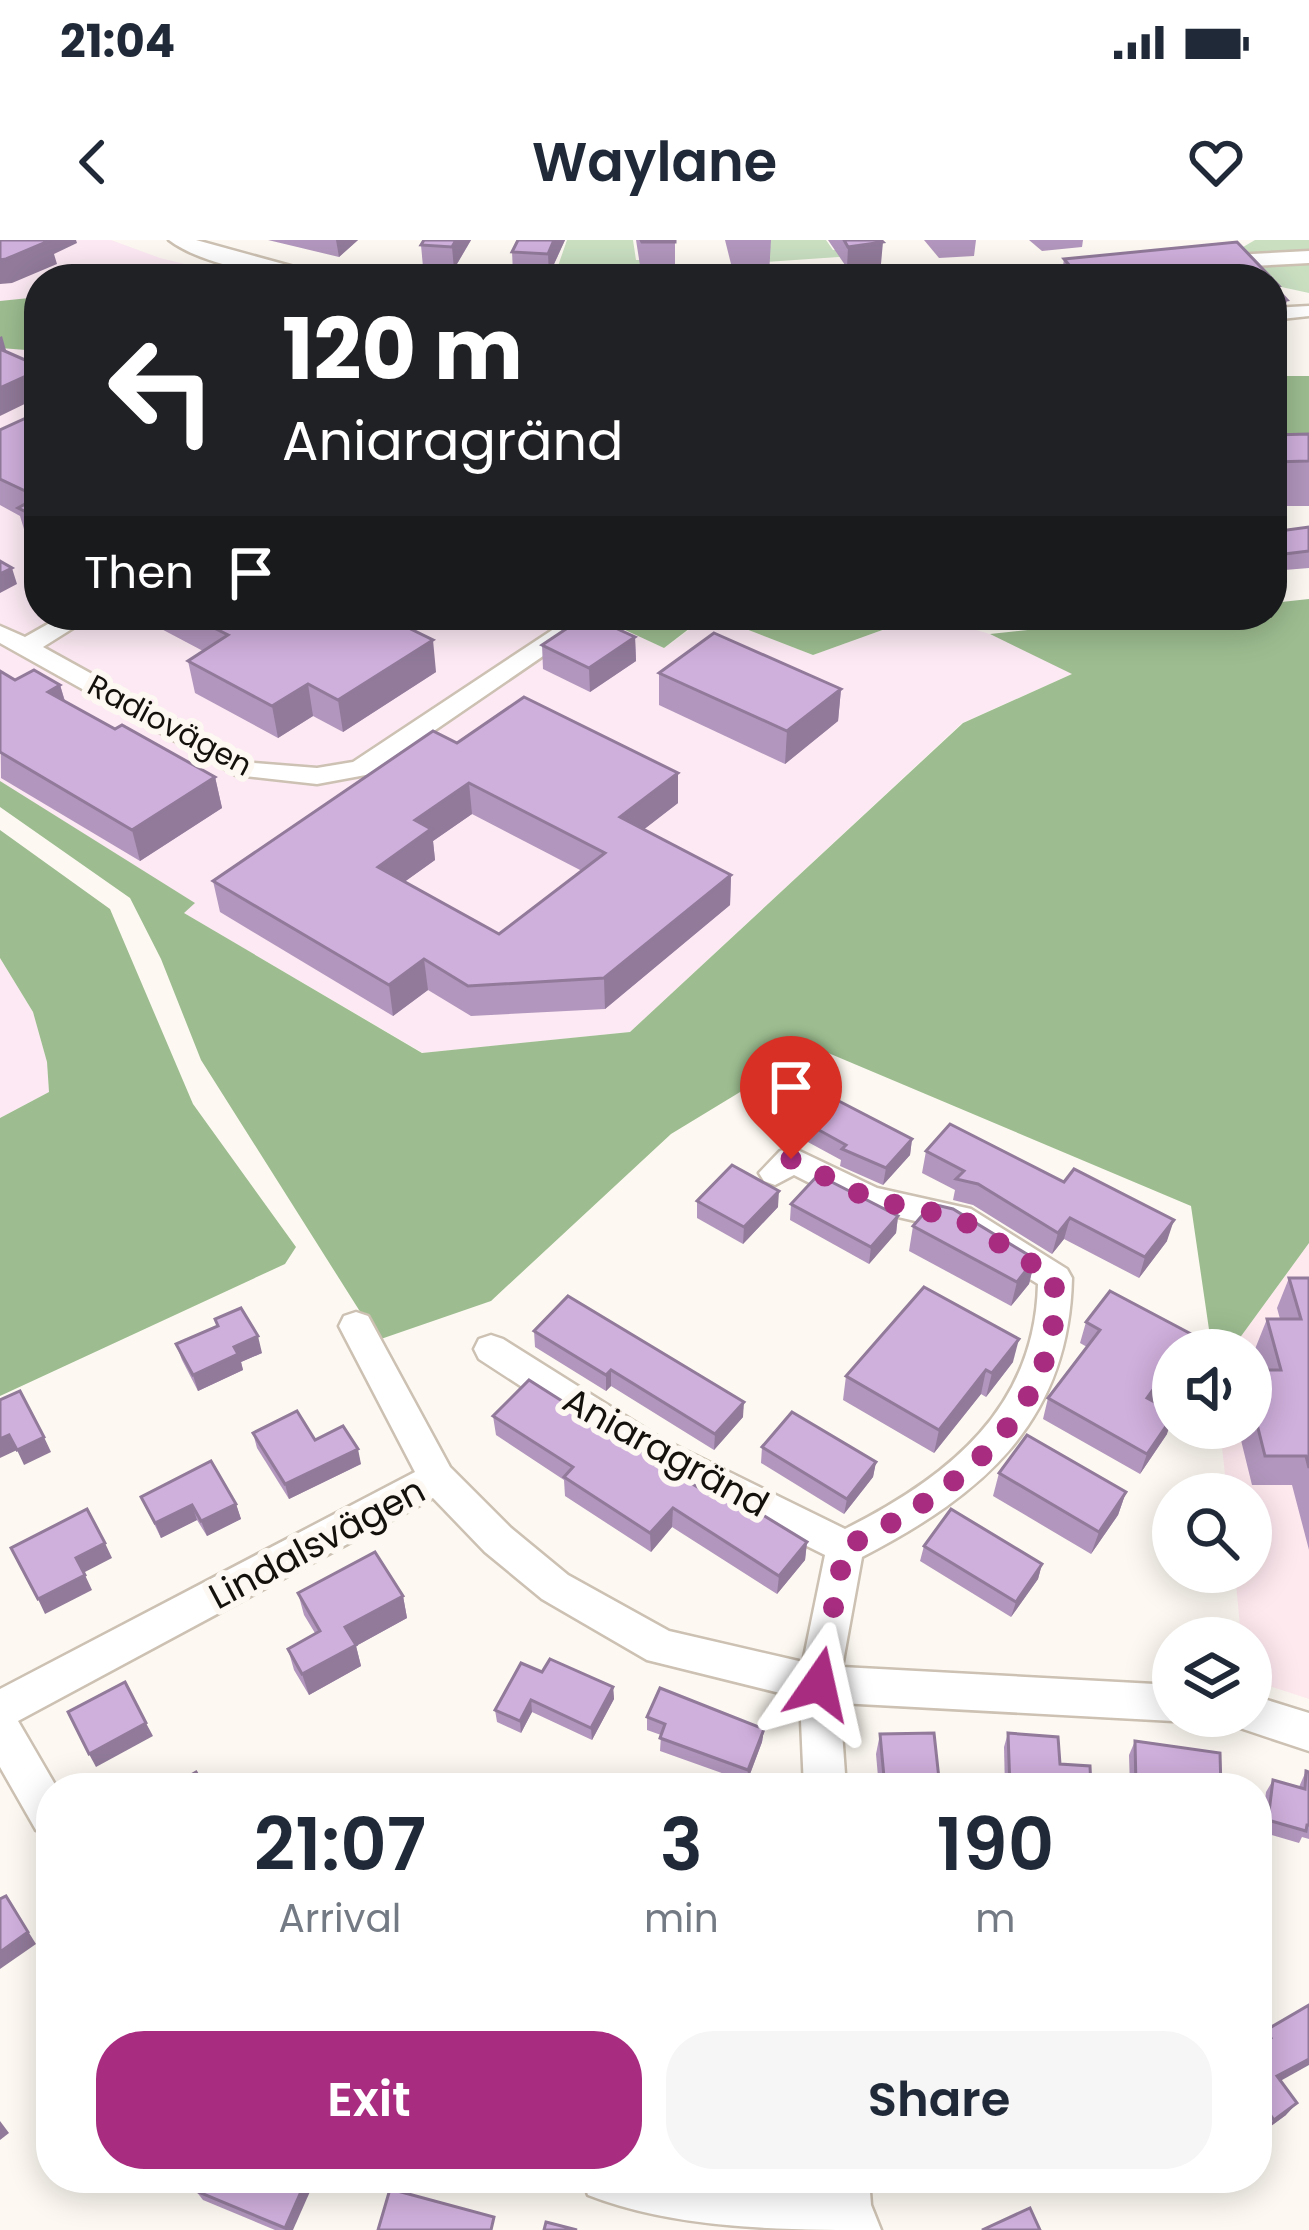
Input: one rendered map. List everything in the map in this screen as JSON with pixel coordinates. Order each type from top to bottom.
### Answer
[{"type":"street","points":[[178,240],[256,264]]},
{"type":"street","points":[[1201,263],[1309,257]]},
{"type":"street","points":[[1287,313],[1306,311]]},
{"type":"street","points":[[25,647],[55,630]]},
{"type":"street","name":"Radiovägen","points":[[0,633],[244,769],[321,779],[362,769],[569,630]]},
{"type":"street","points":[[783,1166],[870,1199],[959,1218],[1055,1278],[1051,1342],[1011,1428],[945,1488],[845,1547],[819,1684],[824,1773]]},
{"type":"street","points":[[356,1326],[437,1478]]},
{"type":"street","name":"Aniaragränd","points":[[491,1349],[650,1450],[845,1547]]},
{"type":"street","name":"Lindalsvägen","points":[[0,1711],[437,1478],[498,1540],[554,1587],[661,1647],[819,1684],[1152,1702]]},
{"type":"street","points":[[1272,1721],[1309,1732]]},
{"type":"street","points":[[0,1729],[36,1790]]},
{"type":"street","points":[[672,2193],[850,2204]]},
{"type":"shaded area","points":[[0,240],[111,240],[185,264],[24,264],[24,630],[626,630],[664,648],[689,630],[749,630],[813,655],[882,630],[976,630],[1074,673],[962,723],[630,1032],[423,1053],[0,806]]},
{"type":"shaded area","points":[[0,958],[33,1012],[47,1062],[49,1092],[0,1118]]},
{"type":"shaded area","points":[[1309,1243],[1309,1699],[1272,1687],[1272,1617],[1239,1617],[1237,1593],[1272,1593],[1272,1473],[1225,1473],[1222,1449],[1272,1449],[1272,1329],[1246,1329]]},
{"type":"green space","points":[[567,240],[633,240],[636,260],[675,264],[559,264]]},
{"type":"green space","points":[[762,240],[826,240],[833,250],[875,248],[868,255],[753,263]]},
{"type":"green space","points":[[1255,240],[1309,240],[1309,293],[1287,288],[1287,264],[1254,264],[1238,250]]},
{"type":"green space","points":[[24,299],[24,350],[0,348],[0,301]]},
{"type":"green space","points":[[1287,376],[1309,376],[1309,440],[1287,441]]},
{"type":"green space","points":[[1309,599],[1309,1243],[1246,1329],[1209,1329],[1191,1206],[814,1047],[671,1134],[491,1301],[378,1340],[201,1060],[161,959],[130,898],[0,807],[0,781],[195,903],[184,913],[422,1053],[630,1032],[963,723],[1072,674],[990,634],[1287,630],[1287,601]]},
{"type":"green space","points":[[625,630],[687,630],[664,648]]},
{"type":"green space","points":[[749,630],[882,630],[813,655]]},
{"type":"green space","points":[[0,830],[110,909],[193,1104],[296,1247],[285,1264],[0,1396],[0,1118],[49,1092],[47,1062],[33,1012],[0,958]]},
{"type":"building","points":[[0,240],[51,240],[0,260]]},
{"type":"building","points":[[424,240],[456,240],[452,247],[421,245]]},
{"type":"building","points":[[518,240],[554,240],[548,254],[512,252]]},
{"type":"building","points":[[844,240],[881,240],[883,242],[848,247]]},
{"type":"building","points":[[1237,242],[1258,264],[1068,264],[1064,259]]},
{"type":"building","points":[[0,349],[24,359],[24,377],[0,388]]},
{"type":"building","points":[[24,419],[24,490],[0,479],[0,430]]},
{"type":"building","points":[[1309,434],[1309,461],[1287,462],[1287,435]]},
{"type":"building","points":[[1309,527],[1309,551],[1287,554],[1287,530]]},
{"type":"building","points":[[218,630],[413,630],[433,640],[338,700],[308,684],[272,706],[188,661],[228,635]]},
{"type":"building","points":[[564,630],[620,630],[635,637],[589,668],[542,645]]},
{"type":"building","points":[[714,633],[841,689],[787,731],[659,673]]},
{"type":"building","points":[[34,670],[60,685],[48,692],[115,729],[122,725],[215,777],[132,830],[0,752],[0,671],[15,680]]},
{"type":"building","points":[[524,697],[678,773],[620,817],[731,875],[604,978],[468,986],[424,959],[389,985],[213,881],[433,731],[457,743]],"holes":[[[469,783],[605,853],[499,934],[378,867],[431,829],[415,820]]]},
{"type":"building","points":[[833,1098],[912,1139],[886,1168],[842,1149],[846,1145],[808,1124]]},
{"type":"building","points":[[950,1124],[1064,1182],[1074,1169],[1174,1220],[1145,1257],[1070,1218],[1058,1233],[978,1184],[956,1179],[964,1171],[926,1151]]},
{"type":"building","points":[[732,1165],[779,1191],[744,1227],[697,1201]]},
{"type":"building","points":[[818,1175],[898,1216],[871,1247],[791,1204]]},
{"type":"building","points":[[932,1204],[953,1209],[1035,1259],[1017,1282],[913,1226]]},
{"type":"building","points":[[1289,1278],[1309,1278],[1309,1468],[1306,1456],[1265,1456],[1263,1449],[1272,1449],[1272,1370],[1281,1370],[1267,1319],[1301,1319]]},
{"type":"building","points":[[924,1287],[1019,1339],[992,1373],[986,1370],[939,1430],[846,1376]]},
{"type":"building","points":[[1110,1291],[1182,1329],[1152,1329],[1152,1391],[1147,1398],[1152,1401],[1152,1447],[1147,1454],[1048,1398],[1100,1330],[1086,1322]]},
{"type":"building","points":[[568,1296],[744,1402],[715,1434],[611,1370],[606,1375],[534,1331]]},
{"type":"building","points":[[241,1308],[258,1336],[234,1347],[238,1354],[193,1375],[176,1344],[218,1326],[215,1319]]},
{"type":"building","points":[[529,1380],[710,1495],[717,1487],[807,1542],[779,1576],[673,1508],[650,1533],[564,1477],[573,1467],[493,1416]]},
{"type":"building","points":[[20,1391],[44,1437],[17,1450],[9,1435],[0,1439],[0,1400]]},
{"type":"building","points":[[297,1411],[315,1440],[343,1426],[358,1449],[285,1484],[253,1433]]},
{"type":"building","points":[[792,1412],[876,1462],[847,1499],[762,1447]]},
{"type":"building","points":[[1027,1435],[1126,1492],[1099,1532],[999,1473]]},
{"type":"building","points":[[211,1461],[236,1504],[201,1521],[192,1505],[155,1523],[141,1497]]},
{"type":"building","points":[[87,1509],[105,1543],[76,1558],[85,1575],[38,1599],[11,1548]]},
{"type":"building","points":[[951,1509],[1042,1564],[1016,1602],[924,1546]]},
{"type":"building","points":[[375,1552],[403,1596],[345,1627],[356,1645],[302,1674],[288,1649],[320,1631],[298,1593]]},
{"type":"building","points":[[550,1659],[613,1687],[591,1728],[531,1700],[520,1721],[495,1710],[521,1663],[542,1672]]},
{"type":"building","points":[[125,1682],[146,1723],[89,1754],[68,1712]]},
{"type":"building","points":[[660,1688],[764,1729],[748,1770],[660,1738],[665,1724],[647,1717]]},
{"type":"building","points":[[934,1733],[938,1773],[884,1773],[880,1734]]},
{"type":"building","points":[[1008,1733],[1058,1737],[1060,1764],[1090,1766],[1090,1773],[1009,1773]]},
{"type":"building","points":[[1135,1741],[1220,1753],[1221,1773],[1136,1773]]},
{"type":"building","points":[[1306,1771],[1306,1831],[1272,1821],[1273,1780],[1305,1789]]},
{"type":"building","points":[[6,1896],[28,1932],[0,1952],[0,1899]]},
{"type":"building","points":[[1309,2005],[1309,2059],[1277,2076],[1297,2103],[1274,2120],[1272,2117],[1272,2027]]},
{"type":"building","points":[[201,2193],[300,2193],[285,2228]]},
{"type":"building","points":[[389,2193],[494,2217],[491,2230],[378,2230]]},
{"type":"building","points":[[1030,2208],[1040,2230],[982,2230]]},
{"type":"building","points":[[546,2222],[577,2230],[544,2230]]},
{"type":"route","points":[[791,1159],[870,1199],[959,1218],[1055,1278],[1051,1342],[1011,1428],[945,1488],[845,1547],[819,1684]]}]
